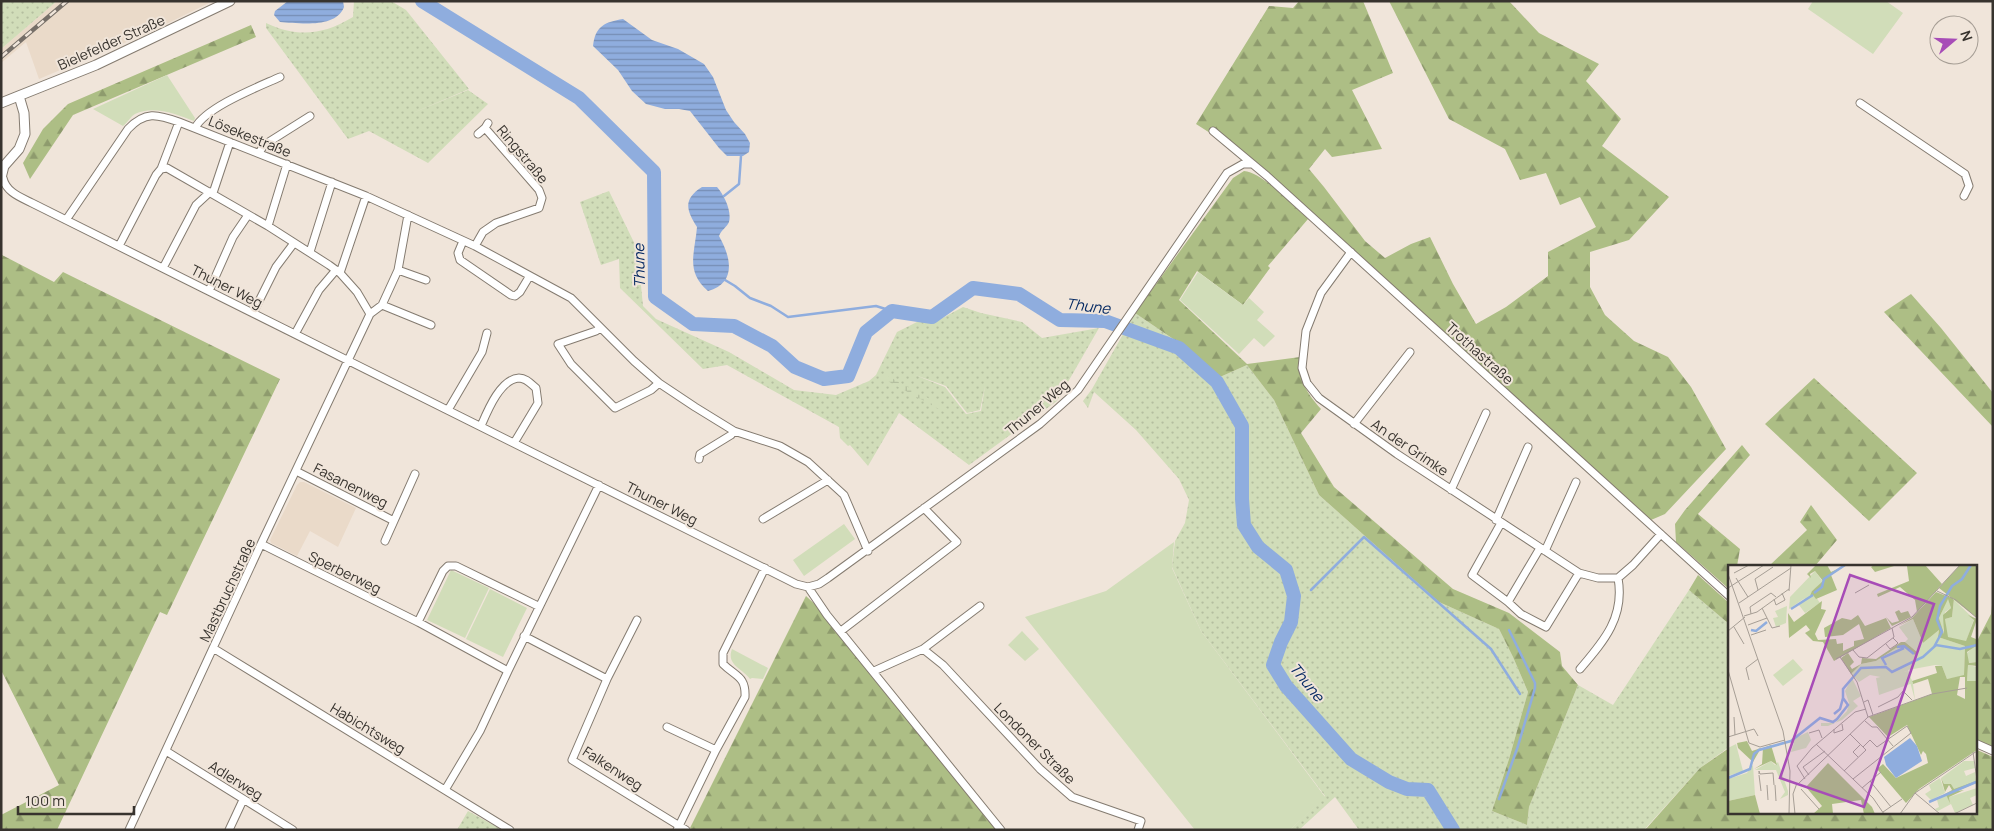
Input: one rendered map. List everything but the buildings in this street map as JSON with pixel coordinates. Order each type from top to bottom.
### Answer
[{"type":"main road","name":"Bielefelder Straße","points":[[1,103],[110,59],[230,1]]},
{"type":"main road","points":[[2,178],[3,166],[18,149],[25,134],[24,113],[19,96]]},
{"type":"street","points":[[195,128],[199,121],[213,111],[280,77]]},
{"type":"street","points":[[1860,104],[1965,174],[1969,186],[1964,196]]},
{"type":"street","name":"Lösekestraße","points":[[66,220],[134,122],[154,115],[195,128],[366,196],[474,246],[571,298],[634,361],[659,382],[734,431],[780,446],[808,462],[844,495],[868,551]]},
{"type":"street","points":[[259,153],[264,145],[310,116]]},
{"type":"street","points":[[119,246],[156,175],[161,169],[179,122]]},
{"type":"street","name":"Ringstraße","points":[[474,246],[483,232],[496,224],[539,208],[542,198],[539,190],[487,126],[478,134]]},
{"type":"street","name":"Trothastraße","points":[[1213,131],[1350,252],[1728,595]]},
{"type":"street","points":[[163,268],[196,205],[211,192],[230,142]]},
{"type":"street","points":[[268,226],[287,164]]},
{"type":"street","name":"Thuner Weg","points":[[2,178],[7,188],[13,193],[66,220],[796,584],[808,587],[819,584],[868,551],[950,488],[1040,424],[1075,393],[1227,173],[1243,164],[1251,164]]},
{"type":"street","points":[[161,169],[167,168],[211,192],[338,271],[357,292],[370,314]]},
{"type":"street","points":[[310,252],[332,182]]},
{"type":"street","points":[[295,334],[319,290],[338,271],[366,196]]},
{"type":"street","points":[[209,291],[233,237],[248,215]]},
{"type":"street","points":[[349,361],[370,314],[382,305],[398,270],[408,215]]},
{"type":"street","points":[[463,241],[458,253],[460,260],[511,296],[515,296],[520,292],[529,277]]},
{"type":"street","points":[[253,313],[276,267],[294,243]]},
{"type":"street","name":"An der Grimke","points":[[1350,252],[1322,293],[1306,331],[1302,368],[1307,383],[1319,398],[1498,522],[1579,573],[1598,578],[1618,578]]},
{"type":"street","points":[[398,270],[426,280]]},
{"type":"street","points":[[382,305],[431,326]]},
{"type":"street","points":[[600,328],[558,344],[571,364],[615,408],[651,390],[659,382]]},
{"type":"street","points":[[448,410],[482,352],[487,333]]},
{"type":"street","name":"An der Grimke","points":[[1354,424],[1410,352]]},
{"type":"street","name":"Mastbruchstraße","points":[[130,830],[261,544],[349,361]]},
{"type":"street","points":[[481,426],[490,406],[501,389],[520,378],[528,381],[536,388],[538,403],[514,443]]},
{"type":"street","name":"An der Grimke","points":[[1451,490],[1486,413]]},
{"type":"street","points":[[699,459],[700,454],[731,436],[734,431]]},
{"type":"street","points":[[1528,448],[1498,522],[1472,575],[1521,614],[1546,627],[1579,573]]},
{"type":"street","name":"Fasanenweg","points":[[296,471],[394,521]]},
{"type":"street","name":"Fasanenweg","points":[[385,541],[415,474]]},
{"type":"street","points":[[763,519],[828,480]]},
{"type":"street","points":[[1508,602],[1542,549],[1576,482]]},
{"type":"street","points":[[445,790],[480,732],[538,606],[599,486]]},
{"type":"street","points":[[841,631],[957,542],[924,508]]},
{"type":"street","points":[[1580,669],[1616,618],[1620,590],[1618,578],[1633,565],[1661,534]]},
{"type":"street","name":"Sperberweg","points":[[261,544],[418,622],[508,671]]},
{"type":"street","points":[[418,622],[443,571],[448,566],[456,566],[538,606]]},
{"type":"street","points":[[681,828],[716,750],[745,697],[746,688],[744,680],[723,664],[723,653],[766,568]]},
{"type":"street","points":[[808,587],[829,617],[1001,830]]},
{"type":"street","points":[[874,671],[923,649],[980,606]]},
{"type":"street","name":"Falkenweg","points":[[637,620],[607,679],[572,760],[681,828]]},
{"type":"street","points":[[524,636],[607,679]]},
{"type":"street","name":"Habichtsweg","points":[[213,648],[510,830]]},
{"type":"street","name":"Londoner Straße","points":[[923,649],[943,665],[1040,769],[1072,797],[1141,821],[1138,830]]},
{"type":"street","points":[[667,727],[716,750]]},
{"type":"street","points":[[1976,743],[1993,751]]},
{"type":"street","name":"Adlerweg","points":[[166,751],[293,830]]},
{"type":"street","points":[[228,830],[243,800]]},
{"type":"shaded area","points":[[57,1],[213,1],[148,33],[39,79],[26,42],[1,63],[1,49]]},
{"type":"shaded area","points":[[300,482],[304,482],[356,508],[338,547],[310,531],[297,556],[271,543],[270,540]]},
{"type":"green space","points":[[1,1],[57,1],[1,49]]},
{"type":"green space","points":[[354,1],[391,1],[406,10],[469,89],[408,115],[468,90],[488,104],[428,163],[369,131],[348,139],[266,28],[266,23],[289,31],[300,32],[321,31],[331,28],[353,17]]},
{"type":"green space","points":[[1299,1],[1363,1],[1393,73],[1352,90],[1382,149],[1332,157],[1325,149],[1309,169],[1365,241],[1385,258],[1411,244],[1430,237],[1453,284],[1476,324],[1506,307],[1548,276],[1548,252],[1596,227],[1580,197],[1560,205],[1546,173],[1520,180],[1505,149],[1449,119],[1389,1],[1509,1],[1539,33],[1599,64],[1586,81],[1621,119],[1602,146],[1669,197],[1629,240],[1590,252],[1590,287],[1605,315],[1634,341],[1668,357],[1691,387],[1726,449],[1665,514],[1651,520],[1260,165],[1196,124],[1269,6],[1293,8]]},
{"type":"green space","points":[[1813,1],[1886,1],[1903,13],[1873,54],[1808,9]]},
{"type":"green space","points":[[251,25],[256,37],[73,115],[30,179],[23,163],[43,129],[68,104]]},
{"type":"green space","points":[[167,75],[195,118],[194,121],[157,110],[149,110],[135,114],[123,126],[93,109]]},
{"type":"green space","points":[[1244,171],[1252,173],[1269,184],[1308,219],[1268,266],[1270,268],[1243,305],[1197,271],[1179,300],[1247,364],[1300,357],[1304,385],[1321,409],[1301,433],[1334,487],[1453,589],[1509,613],[1560,652],[1562,666],[1578,685],[1529,807],[1527,825],[1492,811],[1528,692],[1499,629],[1439,602],[1319,495],[1274,400],[1247,365],[1220,377],[1191,351],[1135,313],[1233,178]]},
{"type":"green space","points":[[609,191],[645,265],[640,275],[643,306],[656,319],[729,352],[794,390],[836,395],[869,381],[876,375],[897,332],[917,322],[937,321],[963,307],[1022,322],[1042,338],[1099,328],[1057,401],[969,465],[899,413],[868,466],[850,445],[848,446],[840,438],[839,427],[727,365],[703,369],[620,288],[619,259],[601,265],[580,202]],"holes":[[[915,375],[946,386],[967,413],[980,410],[985,386],[981,411],[966,414],[945,387]]]},
{"type":"green space","points":[[2,255],[54,282],[63,272],[280,379],[167,615],[160,612],[57,830],[1,830],[1,815],[59,785],[1,670]]},
{"type":"green space","points":[[1198,272],[1243,305],[1249,298],[1264,312],[1257,320],[1275,336],[1264,347],[1254,338],[1239,354],[1180,300]]},
{"type":"green space","points":[[1911,294],[1993,393],[1993,427],[1884,312]]},
{"type":"green space","points":[[1135,313],[1191,351],[1220,377],[1247,365],[1274,400],[1319,495],[1439,602],[1499,629],[1528,692],[1492,811],[1527,825],[1529,807],[1578,685],[1613,705],[1689,590],[1728,623],[1728,748],[1700,768],[1644,830],[1359,830],[1335,797],[1299,830],[1290,830],[1325,796],[1201,631],[1172,567],[1175,541],[1185,523],[1189,500],[1179,479],[1136,430],[1094,392],[1088,408],[1083,401],[1092,389]]},
{"type":"green space","points":[[886,375],[948,409],[946,413],[884,379]]},
{"type":"green space","points":[[1814,378],[1917,473],[1869,521],[1765,424]]},
{"type":"green space","points":[[1742,445],[1750,455],[1698,514],[1740,549],[1737,565],[1728,565],[1728,588],[1676,542],[1675,524]]},
{"type":"green space","points":[[1811,505],[1837,540],[1816,565],[1770,565],[1807,530],[1800,522]]},
{"type":"green space","points":[[844,524],[855,539],[804,576],[793,560]]},
{"type":"green space","points":[[1174,542],[1172,568],[1201,631],[1325,797],[1290,830],[1195,830],[1025,617],[1106,591]]},
{"type":"green space","points":[[451,570],[489,588],[465,638],[427,620]]},
{"type":"green space","points":[[1698,575],[1728,602],[1728,623],[1689,590]]},
{"type":"green space","points":[[490,589],[527,608],[503,657],[466,639]]},
{"type":"green space","points":[[806,596],[832,620],[1000,830],[693,830],[690,828]]},
{"type":"green space","points":[[1993,596],[1993,747],[1976,739],[1976,643],[1991,614]]},
{"type":"green space","points":[[1022,631],[1039,649],[1025,661],[1008,645]]},
{"type":"green space","points":[[732,649],[768,668],[763,679],[750,679],[736,666],[731,659]]},
{"type":"green space","points":[[1728,749],[1728,814],[1976,814],[1976,749],[1993,757],[1993,830],[1645,830],[1700,768]]},
{"type":"green space","points":[[468,811],[497,827],[502,830],[457,830]]},
{"type":"water","points":[[288,1],[343,1],[344,7],[340,14],[325,22],[280,22],[274,15],[275,11]]},
{"type":"water","points":[[623,19],[652,40],[678,49],[704,64],[713,77],[726,110],[750,143],[749,152],[743,156],[727,156],[690,111],[665,109],[646,104],[632,91],[618,70],[593,46],[596,34],[602,26]]},
{"type":"water","points":[[702,187],[717,187],[725,199],[730,218],[719,236],[728,261],[727,276],[724,282],[708,291],[701,284],[694,269],[693,261],[697,227],[690,215],[688,205],[692,196]]},
{"type":"waterway","name":"Thune","points":[[422,1],[579,98],[654,172],[655,297],[693,324],[734,326],[772,346],[795,367],[824,379],[848,376],[866,332],[892,311],[932,317],[973,288],[1019,294],[1060,320],[1105,321],[1179,348],[1217,382],[1242,426],[1244,525],[1258,547],[1286,570],[1294,596],[1291,622],[1281,642],[1273,665],[1286,686],[1351,759],[1389,782],[1407,789],[1428,790],[1453,830]]},
{"type":"waterway","points":[[724,196],[739,184],[741,156]]},
{"type":"waterway","points":[[725,280],[750,298],[771,306],[788,317],[876,306],[892,311]]},
{"type":"waterway","points":[[1311,590],[1364,537],[1491,649],[1520,694]]},
{"type":"waterway","points":[[1499,799],[1518,746],[1535,688],[1535,683],[1509,630]]},
{"type":"railway","points":[[1,57],[67,1]]}]
